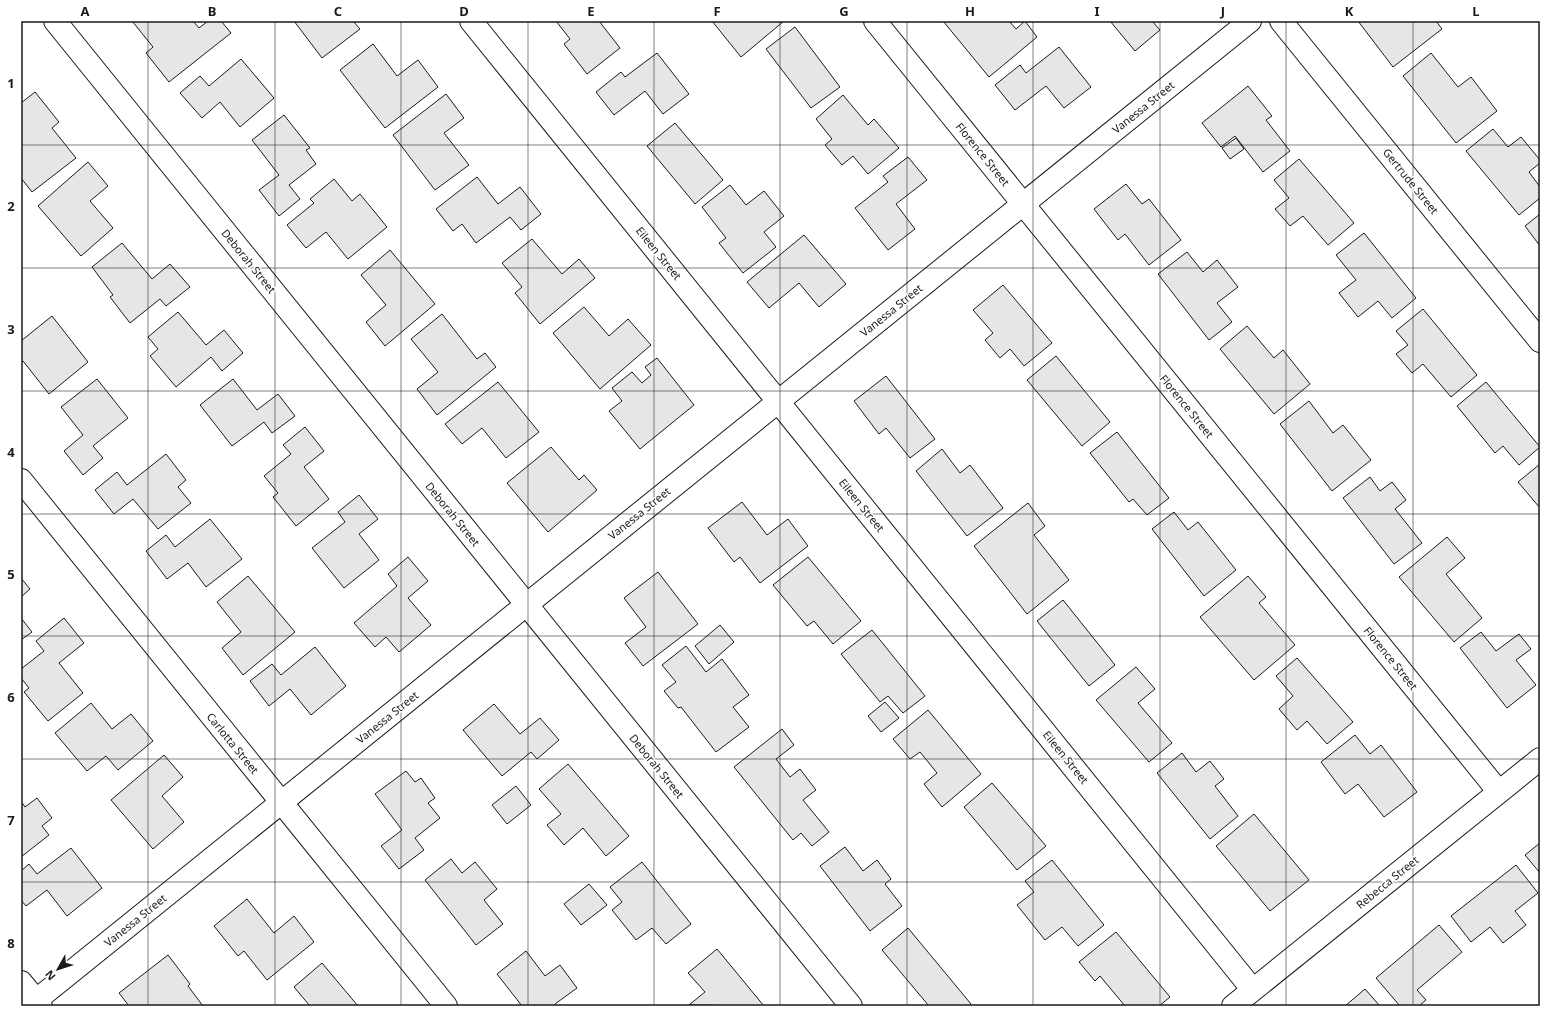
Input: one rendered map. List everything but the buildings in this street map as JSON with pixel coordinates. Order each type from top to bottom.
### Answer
[{"type":"street","name":"Deborah Street","points":[[55,21],[851,1006]]},
{"type":"street","name":"Eileen Street","points":[[471,21],[1253,990]]},
{"type":"street","name":"Florence Street","points":[[875,21],[1499,792]]},
{"type":"street","name":"Vanessa Street","points":[[35,1004],[281,802],[1250,21]]},
{"type":"street","name":"Gertrude Street","points":[[1281,21],[1540,342]]},
{"type":"street","name":"Carlotta Street","points":[[21,480],[446,1006]]},
{"type":"street","name":"Rebecca Street","points":[[1233,1006],[1540,759]]},
{"type":"street","points":[[21,982],[35,1004]]}]
